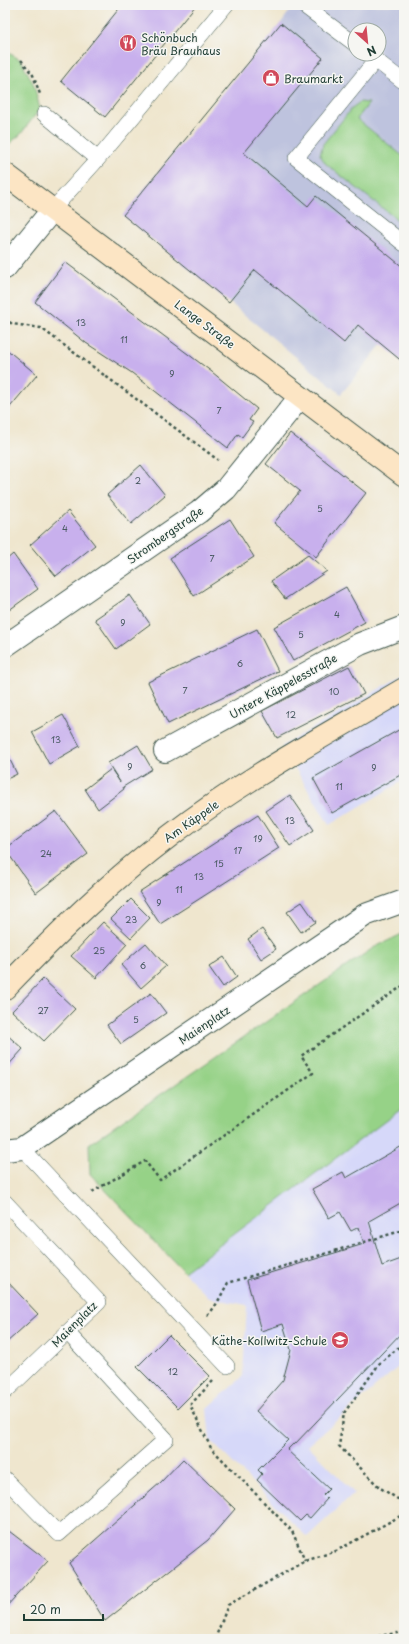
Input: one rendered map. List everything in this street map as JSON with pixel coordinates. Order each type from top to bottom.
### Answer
[{"type":"street","name":"Lange Straße","points":[[5,174],[404,475]]},
{"type":"street","points":[[5,268],[53,209]]},
{"type":"street","name":"Strombergstraße","points":[[5,646],[199,512],[226,489],[300,397]]},
{"type":"street","name":"Untere Käppelesstraße","points":[[165,751],[360,644],[388,631],[404,627]]},
{"type":"street","name":"Am Käppele","points":[[5,988],[110,884],[172,834],[252,779],[404,689]]},
{"type":"street","name":"Maienplatz","points":[[14,1149],[365,915],[404,901]]},
{"type":"lane","points":[[53,209],[98,158],[226,5]]},
{"type":"lane","points":[[303,5],[347,38]]},
{"type":"lane","points":[[368,62],[296,158],[404,244]]},
{"type":"lane","points":[[378,62],[404,82]]},
{"type":"lane","points":[[44,114],[98,158]]},
{"type":"lane","points":[[14,1149],[75,1203],[227,1366]]},
{"type":"lane","name":"Maienplatz","points":[[5,1202],[99,1302],[5,1392]]},
{"type":"lane","points":[[5,1479],[59,1534],[166,1439],[67,1332]]},
{"type":"path","points":[[21,60],[32,75],[40,94],[44,114]]},
{"type":"path","points":[[5,318],[12,324],[41,328],[200,445]]},
{"type":"path","points":[[75,1203],[145,1161],[160,1180],[314,1073],[301,1056],[404,985]]},
{"type":"path","points":[[192,1329],[216,1308],[218,1300],[228,1283],[404,1230]]},
{"type":"path","points":[[404,1343],[379,1364],[344,1413],[339,1446],[379,1486],[404,1503]]},
{"type":"path","points":[[227,1366],[190,1405],[211,1448],[292,1531],[305,1561]]},
{"type":"path","points":[[215,1639],[228,1605],[305,1561],[336,1551],[404,1514]]},
{"type":"path","points":[[360,1639],[404,1632]]},
{"type":"shaded area","points":[[294,5],[404,5],[404,363],[382,344],[341,394],[123,215],[281,23]]},
{"type":"shaded area","points":[[404,674],[404,780],[329,825],[282,746]]},
{"type":"shaded area","points":[[404,1107],[404,1362],[308,1445],[354,1493],[307,1537],[210,1440],[207,1409],[243,1376],[247,1305],[209,1298],[184,1272]]},
{"type":"green space","points":[[5,51],[21,60],[34,85],[40,109],[20,135],[5,147]]},
{"type":"green space","points":[[360,102],[369,103],[357,119],[404,157],[404,225],[326,164],[320,155],[323,144],[353,107]]},
{"type":"green space","points":[[404,933],[404,1107],[184,1272],[90,1174],[89,1144],[373,948]]},
{"type":"building","name":"Schönbuch Bräu Brauhaus","points":[[122,5],[196,5],[105,117],[61,81]]},
{"type":"building","points":[[281,23],[323,58],[244,153],[308,206],[316,196],[404,268],[404,363],[358,325],[344,343],[255,270],[229,302],[123,215]]},
{"type":"building","points":[[65,262],[212,372],[257,409],[249,420],[253,422],[242,437],[238,434],[228,448],[132,373],[86,343],[35,302]]},
{"type":"building","points":[[5,348],[37,375],[5,413]]},
{"type":"building","points":[[290,433],[366,493],[316,557],[274,523],[300,491],[266,464]]},
{"type":"building","points":[[141,465],[165,495],[131,524],[107,495]]},
{"type":"building","points":[[68,511],[95,545],[56,576],[30,545]]},
{"type":"building","points":[[230,519],[254,557],[194,596],[170,558]]},
{"type":"building","points":[[13,554],[38,589],[5,613],[5,561]]},
{"type":"building","points":[[308,555],[327,571],[285,599],[271,581]]},
{"type":"building","points":[[346,587],[365,622],[293,661],[274,627]]},
{"type":"building","points":[[130,595],[150,624],[116,649],[95,619]]},
{"type":"building","points":[[257,629],[278,671],[168,724],[148,682]]},
{"type":"building","points":[[349,666],[364,694],[277,738],[262,711]]},
{"type":"building","points":[[63,715],[80,746],[49,764],[32,732]]},
{"type":"building","points":[[404,727],[404,773],[332,813],[313,778]]},
{"type":"building","points":[[138,745],[152,769],[123,787],[124,789],[98,809],[85,789],[111,769],[120,782],[108,763]]},
{"type":"building","points":[[5,750],[17,774],[5,780]]},
{"type":"building","points":[[290,795],[314,830],[290,846],[266,811]]},
{"type":"building","points":[[56,811],[88,854],[36,893],[5,849]]},
{"type":"building","points":[[258,815],[279,848],[160,924],[139,892]]},
{"type":"building","points":[[131,899],[150,918],[131,938],[111,919]]},
{"type":"building","points":[[302,902],[316,922],[301,932],[287,912]]},
{"type":"building","points":[[103,922],[127,944],[96,978],[71,956]]},
{"type":"building","points":[[262,929],[276,949],[261,959],[248,939]]},
{"type":"building","points":[[146,943],[166,966],[141,988],[121,965]]},
{"type":"building","points":[[224,957],[237,977],[223,987],[209,967]]},
{"type":"building","points":[[43,979],[75,1009],[44,1041],[12,1011]]},
{"type":"building","points":[[151,993],[166,1013],[121,1044],[107,1025]]},
{"type":"building","points":[[5,1033],[23,1049],[5,1069]]},
{"type":"building","name":"Käthe-Kollwitz-Schule","points":[[404,1145],[404,1201],[369,1221],[382,1266],[404,1258],[404,1330],[294,1445],[293,1444],[287,1450],[329,1489],[323,1495],[327,1499],[310,1518],[306,1515],[300,1521],[257,1480],[262,1474],[258,1470],[288,1440],[256,1411],[283,1380],[291,1350],[283,1324],[261,1331],[247,1280],[364,1244],[359,1227],[351,1231],[340,1212],[329,1218],[312,1189],[343,1172],[346,1178]]},
{"type":"building","points":[[5,1279],[38,1314],[5,1344]]},
{"type":"building","points":[[169,1335],[210,1376],[178,1408],[137,1367]]},
{"type":"building","points":[[183,1459],[235,1509],[208,1540],[105,1621],[69,1563],[160,1483]]},
{"type":"building","points":[[5,1528],[48,1561],[5,1608]]},
{"type":"place","name":"Schönbuch Bräu Brauhaus","points":[[128,43]]},
{"type":"place","name":"Braumarkt","points":[[271,78]]},
{"type":"place","name":"Käthe-Kollwitz-Schule","points":[[340,1340]]}]
